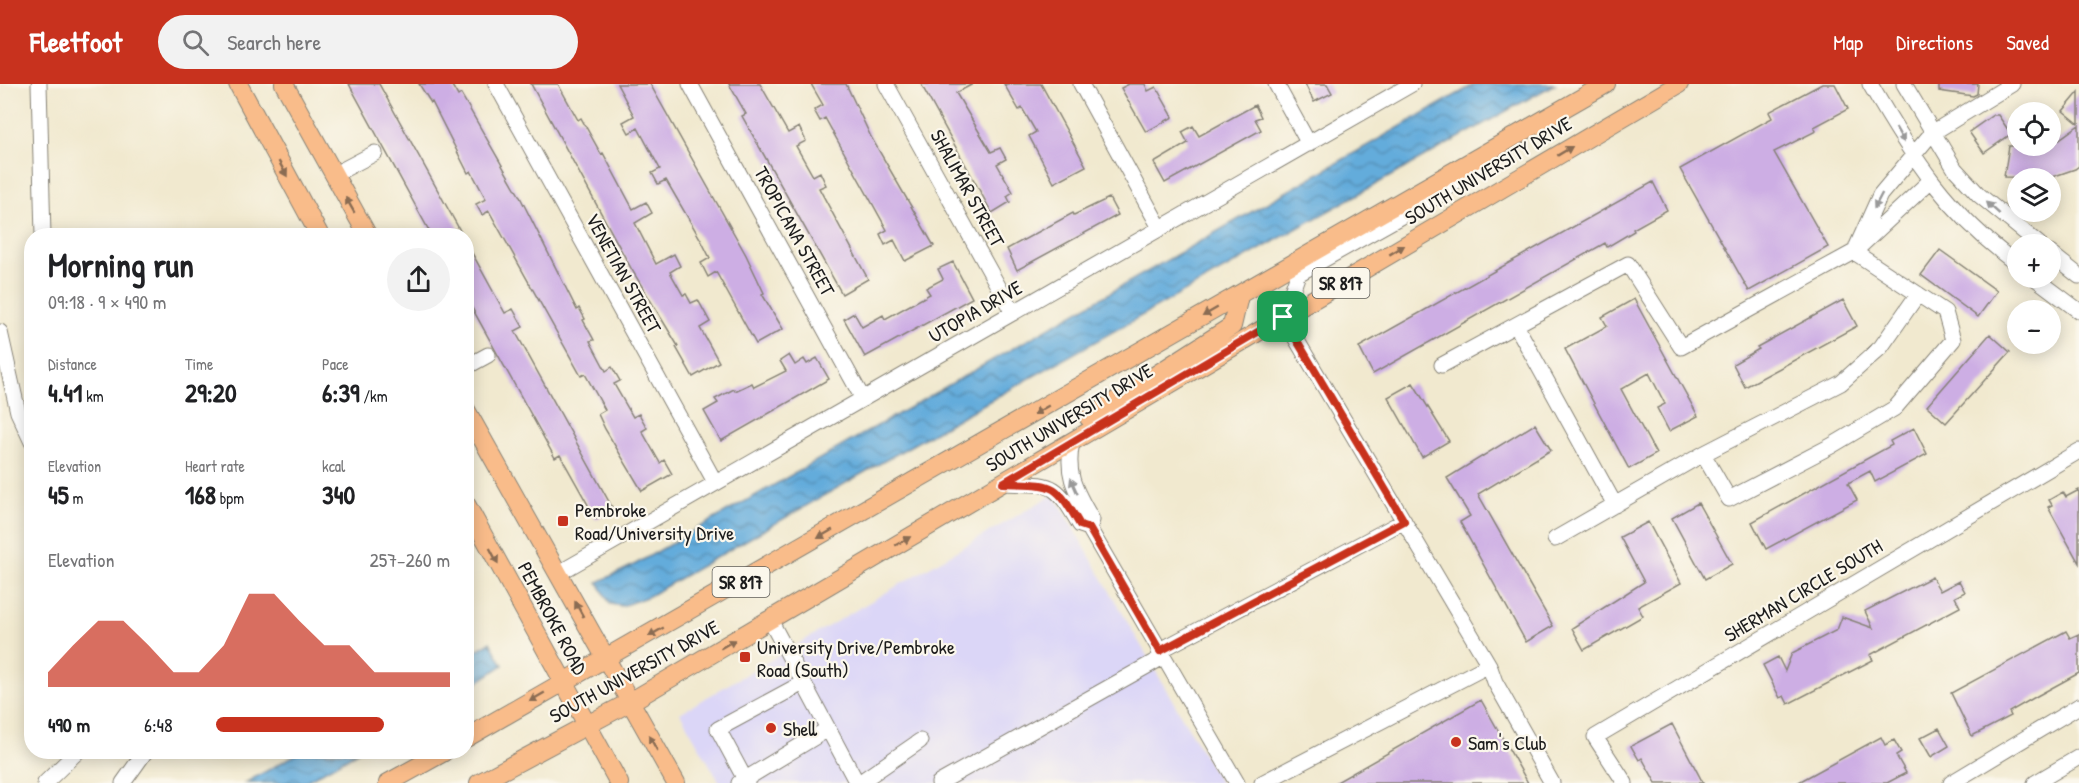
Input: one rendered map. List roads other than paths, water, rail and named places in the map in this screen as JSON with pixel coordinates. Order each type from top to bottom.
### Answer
[{"type":"main road","points":[[238,84],[316,228]]},
{"type":"main road","points":[[284,84],[363,228]]},
{"type":"main road","name":"SOUTH UNIVERSITY DRIVE","points":[[474,733],[562,682],[607,660],[1606,84]]},
{"type":"main road","name":"SOUTH UNIVERSITY DRIVE","points":[[479,783],[585,724],[630,702],[1679,84]]},
{"type":"main road","points":[[1046,457],[1060,437],[1232,326],[1239,296]]},
{"type":"main road","name":"PEMBROKE ROAD","points":[[474,424],[676,783]]},
{"type":"main road","name":"PEMBROKE ROAD","points":[[474,519],[618,783]]},
{"type":"main road","points":[[388,783],[431,759]]},
{"type":"street","points":[[39,84],[43,228]]},
{"type":"street","name":"VENETIAN STREET","points":[[496,84],[715,482]]},
{"type":"street","name":"TROPICANA STREET","points":[[690,84],[863,399]]},
{"type":"street","name":"SHALIMAR STREET","points":[[886,84],[1013,313]]},
{"type":"street","points":[[1081,84],[1160,228]]},
{"type":"street","points":[[1276,84],[1309,144]]},
{"type":"street","name":"UTOPIA DRIVE","points":[[559,573],[1412,84]]},
{"type":"street","points":[[1870,84],[1912,156],[1930,181],[1960,216],[2007,256]]},
{"type":"street","points":[[1904,84],[1955,169],[1979,195],[2027,234]]},
{"type":"street","points":[[1854,252],[1880,195],[1932,134],[2012,84]]},
{"type":"street","points":[[1506,142],[1437,196],[1298,274],[1283,317],[1489,665],[1495,682],[1552,783]]},
{"type":"street","points":[[333,175],[375,153]]},
{"type":"street","points":[[1442,365],[1516,327],[1628,264],[1681,347],[1854,252],[1930,181]]},
{"type":"street","points":[[1703,454],[1729,499],[1831,446],[1895,408],[1953,340],[1945,312],[1854,252]]},
{"type":"street","points":[[2061,262],[2079,276]]},
{"type":"street","points":[[2048,288],[2079,311]]},
{"type":"street","points":[[1555,539],[1703,454],[1841,384],[1881,346],[1918,294]]},
{"type":"street","points":[[1516,327],[1615,505]]},
{"type":"street","points":[[0,332],[18,412],[24,425]]},
{"type":"street","points":[[474,363],[488,355]]},
{"type":"street","points":[[1071,442],[1068,469],[1073,486],[1092,520],[1089,528]]},
{"type":"street","name":"SHERMAN CIRCLE SOUTH","points":[[1625,783],[1595,737],[2079,451]]},
{"type":"street","points":[[1003,483],[1039,484],[1056,490],[1063,496],[1080,525],[1089,528],[1237,783]]},
{"type":"street","points":[[939,783],[1161,654],[1404,521]]},
{"type":"street","points":[[770,620],[858,783],[920,741]]},
{"type":"street","points":[[1262,783],[1489,665]]},
{"type":"street","points":[[803,683],[718,729],[743,781],[828,729]]},
{"type":"street","points":[[1950,783],[1975,777],[2079,706]]},
{"type":"street","points":[[2035,783],[2079,757]]},
{"type":"street","points":[[45,783],[70,759]]},
{"type":"street","points":[[123,783],[140,759]]},
{"type":"water","points":[[1475,84],[1555,84],[966,414],[649,596],[622,606],[610,604],[598,582],[634,565]]},
{"type":"water","points":[[490,642],[503,665],[474,684],[474,652]]},
{"type":"water","points":[[288,759],[345,759],[303,783],[245,783]]},
{"type":"place","name":"Pembroke Road/University Drive","points":[[563,521]]},
{"type":"place","name":"University Drive/Pembroke Road (South)","points":[[745,657]]},
{"type":"place","name":"Shell","points":[[771,728]]},
{"type":"place","name":"Sam's Club","points":[[1456,742]]}]
